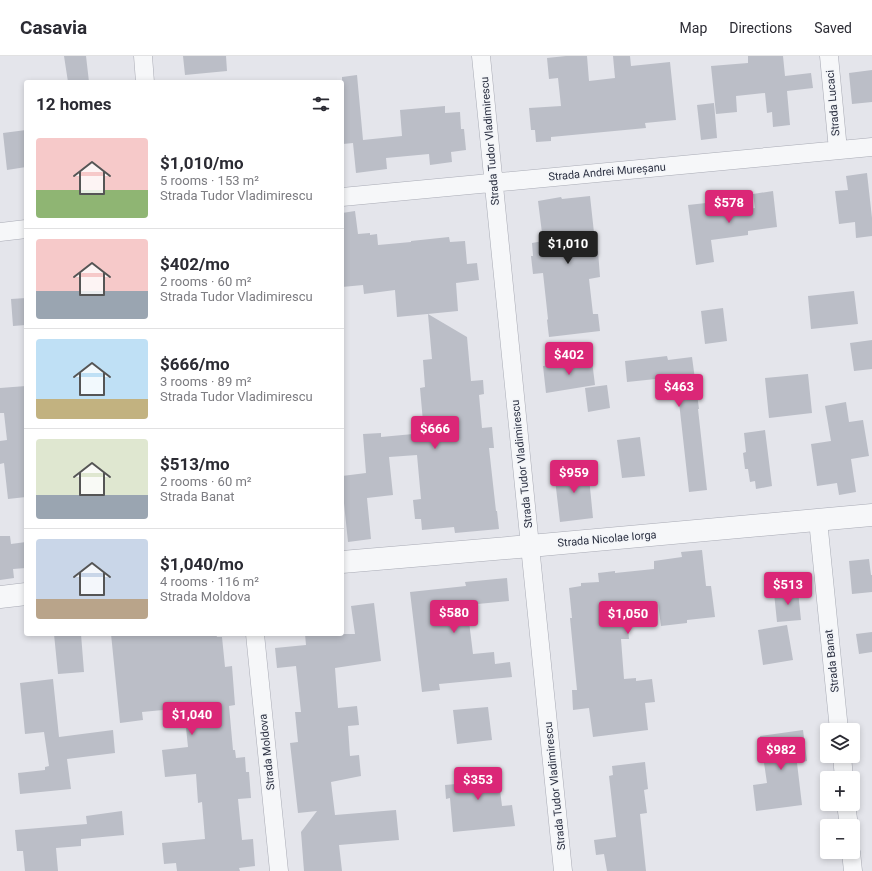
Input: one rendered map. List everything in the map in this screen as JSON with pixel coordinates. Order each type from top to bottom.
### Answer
[{"type":"street","points":[[143,56],[145,80]]},
{"type":"street","name":"Strada Tudor Vladimirescu","points":[[481,56],[564,871]]},
{"type":"street","name":"Strada Lucaci","points":[[829,56],[838,150]]},
{"type":"street","name":"Strada Andrei Mureșanu","points":[[344,198],[872,146]]},
{"type":"street","points":[[0,232],[24,229]]},
{"type":"street","name":"Strada Nicolae Iorga","points":[[344,562],[872,515]]},
{"type":"street","name":"Strada Banat","points":[[818,520],[838,723]]},
{"type":"street","points":[[0,597],[24,594]]},
{"type":"street","name":"Strada Moldova","points":[[255,636],[279,871]]},
{"type":"street","points":[[852,859],[853,871]]},
{"type":"building","points":[[64,56],[86,56],[89,80],[68,80]]},
{"type":"building","points":[[183,56],[226,56],[227,71],[185,75]]},
{"type":"building","points":[[587,56],[589,81],[615,78],[613,56],[630,56],[631,66],[670,62],[676,120],[645,123],[646,128],[551,137],[551,141],[536,142],[535,130],[531,130],[529,108],[561,106],[558,78],[549,79],[547,58]]},
{"type":"building","points":[[748,56],[783,56],[785,76],[811,73],[813,88],[787,91],[790,125],[773,127],[772,112],[767,113],[765,93],[736,96],[737,112],[716,114],[711,66],[748,63]]},
{"type":"building","points":[[872,70],[872,102],[852,104],[849,73]]},
{"type":"building","points":[[357,75],[363,140],[402,136],[400,110],[445,106],[445,113],[460,112],[461,129],[464,129],[466,150],[451,152],[452,162],[430,165],[429,154],[386,158],[387,169],[356,173],[353,143],[344,144],[344,80],[342,80],[342,77]]},
{"type":"building","points":[[714,103],[717,138],[701,140],[697,105]]},
{"type":"building","points":[[24,130],[24,167],[7,170],[3,133]]},
{"type":"building","points":[[867,173],[872,218],[872,236],[856,238],[855,222],[839,224],[835,191],[848,190],[846,176]]},
{"type":"building","points":[[773,191],[777,227],[748,231],[748,235],[711,240],[714,262],[696,265],[688,205],[706,203],[707,214],[755,208],[753,194]]},
{"type":"building","points":[[590,196],[596,251],[598,251],[600,277],[589,279],[593,314],[598,314],[600,331],[549,337],[543,273],[533,274],[531,256],[533,256],[532,243],[543,241],[538,201],[561,197],[562,199]]},
{"type":"building","points":[[355,211],[358,234],[377,234],[378,245],[449,237],[450,242],[465,241],[467,264],[477,263],[479,280],[456,283],[458,311],[397,317],[395,290],[364,294],[363,285],[344,287],[344,213]]},
{"type":"building","points":[[854,291],[858,324],[811,329],[808,296]]},
{"type":"building","points":[[24,298],[24,325],[13,326],[11,299]]},
{"type":"building","points":[[723,308],[727,341],[705,344],[701,311]]},
{"type":"building","points":[[428,314],[467,337],[471,381],[483,380],[484,394],[479,395],[482,428],[492,427],[494,448],[489,448],[499,529],[455,533],[454,527],[422,530],[421,519],[415,519],[413,500],[421,499],[417,455],[389,457],[393,495],[367,498],[371,539],[348,542],[344,503],[344,476],[366,473],[363,434],[381,433],[381,437],[424,433],[420,388],[425,387],[423,360],[432,359]]},
{"type":"building","points":[[872,340],[872,369],[854,371],[850,343]]},
{"type":"building","points":[[667,356],[668,360],[692,357],[707,490],[689,492],[675,377],[627,382],[625,361]]},
{"type":"building","points":[[592,361],[595,385],[546,393],[543,366]]},
{"type":"building","points":[[808,374],[812,413],[769,418],[765,378]]},
{"type":"building","points":[[607,385],[610,408],[588,412],[585,388]]},
{"type":"building","points":[[24,386],[24,497],[8,499],[4,463],[0,464],[0,441],[7,440],[4,413],[0,413],[0,388]]},
{"type":"building","points":[[846,402],[849,422],[863,420],[869,456],[851,459],[856,492],[839,495],[837,483],[817,486],[811,444],[831,441],[825,406]]},
{"type":"building","points":[[765,430],[772,486],[756,489],[755,481],[750,482],[748,469],[745,469],[743,453],[746,452],[744,433]]},
{"type":"building","points":[[640,437],[645,476],[622,478],[617,440]]},
{"type":"building","points":[[588,467],[593,518],[560,522],[554,471]]},
{"type":"building","points":[[0,536],[10,536],[11,544],[24,542],[24,568],[13,569],[14,578],[0,580]]},
{"type":"building","points":[[702,550],[706,586],[711,586],[715,617],[687,620],[687,623],[661,626],[658,603],[626,607],[629,639],[621,639],[624,679],[636,678],[636,681],[652,679],[655,702],[645,703],[648,730],[593,737],[589,708],[573,710],[572,690],[577,690],[570,618],[572,618],[569,588],[581,586],[581,583],[599,582],[598,573],[615,571],[615,573],[654,569],[654,561],[682,557],[681,552]]},
{"type":"building","points":[[869,559],[872,575],[872,592],[852,594],[849,561]]},
{"type":"building","points":[[507,578],[509,601],[467,605],[473,654],[494,652],[495,664],[510,662],[512,677],[439,684],[440,690],[422,692],[410,592],[466,586],[465,582]]},
{"type":"building","points":[[798,591],[801,620],[777,622],[774,593]]},
{"type":"building","points":[[374,603],[381,661],[335,668],[338,708],[357,706],[359,725],[348,726],[350,756],[359,755],[361,776],[331,782],[335,815],[396,810],[399,840],[339,845],[342,871],[304,871],[301,832],[317,811],[298,813],[290,743],[298,742],[295,712],[301,712],[296,666],[277,668],[275,648],[306,645],[305,636],[344,636],[344,634],[355,634],[351,606]]},
{"type":"building","points":[[787,625],[793,660],[763,665],[758,630]]},
{"type":"building","points":[[872,632],[872,652],[859,654],[856,634]]},
{"type":"building","points":[[54,636],[81,636],[84,672],[58,674]]},
{"type":"building","points":[[111,636],[222,637],[225,667],[232,666],[235,705],[229,706],[233,750],[235,750],[236,758],[245,757],[246,772],[249,772],[251,798],[238,799],[242,840],[253,839],[255,866],[239,868],[240,871],[177,871],[176,863],[164,864],[162,843],[205,839],[202,802],[198,803],[196,774],[165,777],[162,750],[188,747],[184,708],[142,712],[143,720],[120,723]]},
{"type":"building","points":[[53,679],[59,737],[113,730],[115,753],[67,759],[71,789],[20,794],[18,773],[45,770],[45,767],[49,766],[44,732],[25,734],[20,683]]},
{"type":"building","points":[[488,707],[492,740],[457,744],[453,710]]},
{"type":"building","points":[[803,730],[807,761],[797,763],[802,805],[756,811],[753,785],[767,783],[760,736]]},
{"type":"building","points":[[645,762],[648,789],[644,790],[647,813],[640,814],[646,871],[607,871],[604,854],[596,855],[594,840],[616,837],[609,776],[613,775],[612,766]]},
{"type":"building","points":[[495,767],[496,774],[498,774],[502,806],[512,805],[515,826],[453,832],[450,798],[446,799],[445,785],[456,784],[455,771]]},
{"type":"building","points":[[122,811],[124,835],[81,839],[81,846],[56,848],[58,871],[25,871],[23,851],[17,851],[15,830],[87,824],[86,816]]}]
